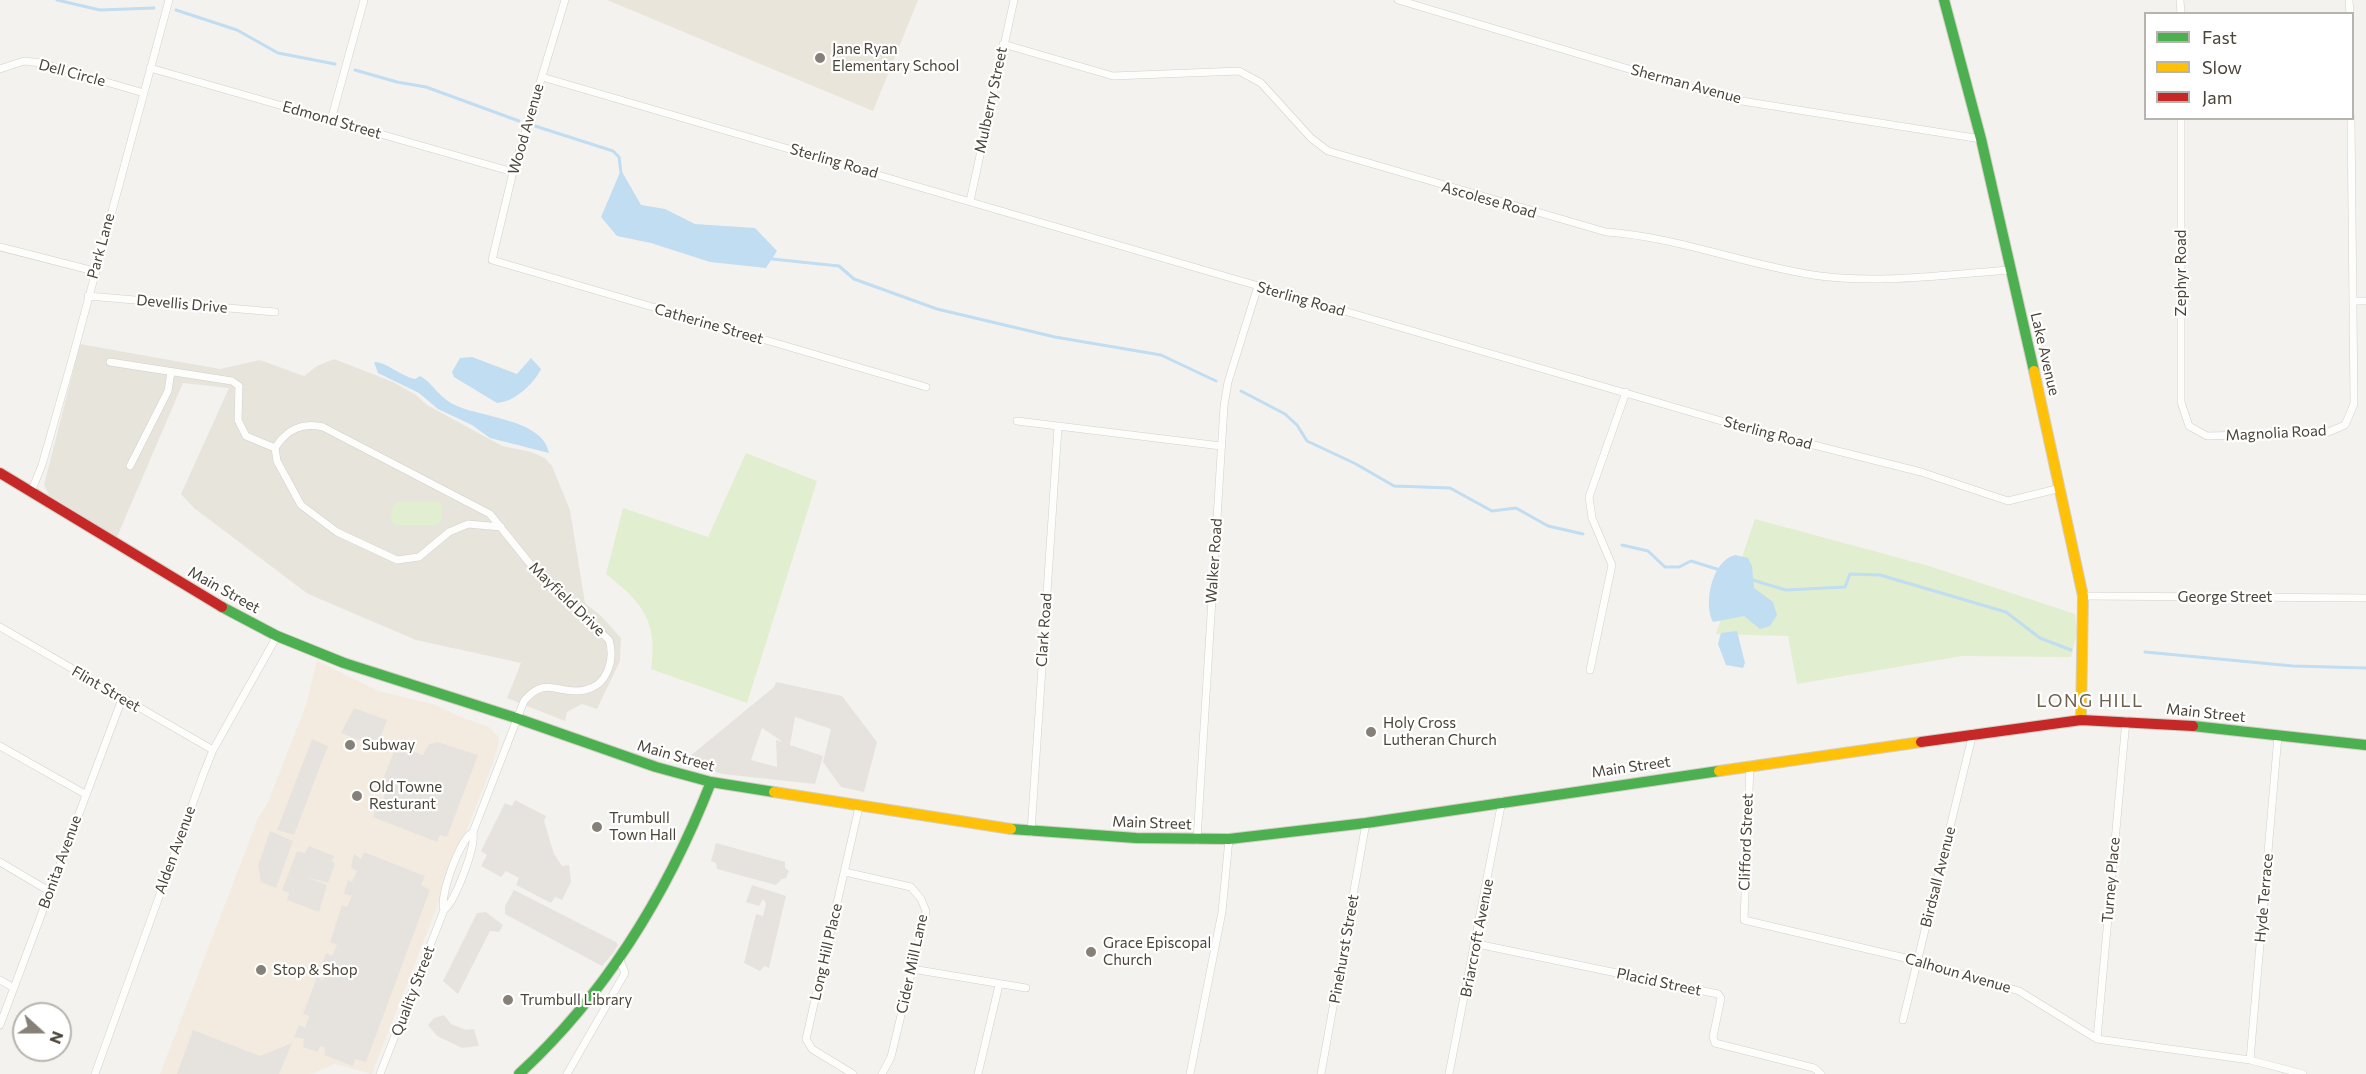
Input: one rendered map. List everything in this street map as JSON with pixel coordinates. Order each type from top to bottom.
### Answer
[{"type":"main road","name":"Lake Avenue","points":[[1944,0],[1981,139],[2061,488],[2083,596],[2081,720]]},
{"type":"main road","name":"Main Street","points":[[0,474],[214,603],[277,636],[344,663],[516,718],[656,767],[711,782],[859,807],[1031,832],[1197,840],[1228,839],[1366,823],[1750,765],[2081,720],[2126,720],[2366,745]]},
{"type":"main road","points":[[519,1074],[565,1032],[620,960],[675,860],[711,782]]},
{"type":"street","name":"Park Lane","points":[[31,492],[42,465],[169,0]]},
{"type":"street","points":[[331,120],[364,0]]},
{"type":"street","name":"Wood Avenue","points":[[492,260],[513,172],[565,0]]},
{"type":"street","name":"Mulberry Street","points":[[970,201],[1014,0]]},
{"type":"street","name":"Sherman Avenue","points":[[1398,0],[1729,99],[1981,139]]},
{"type":"street","name":"Ascolese Road","points":[[1003,44],[1113,76],[1239,71],[1261,83],[1311,138],[1328,151],[1606,232],[1641,235],[1803,273],[1835,278],[2011,270]]},
{"type":"street","name":"Dell Circle","points":[[0,69],[24,61],[41,63],[144,93]]},
{"type":"street","name":"Edmond Street","points":[[150,68],[513,172]]},
{"type":"street","name":"Sterling Road","points":[[542,77],[1742,427],[1921,472],[2008,501],[2061,488]]},
{"type":"street","name":"Zephyr Road","points":[[2181,120],[2181,402],[2189,426]]},
{"type":"street","name":"Magnolia Road","points":[[2189,426],[2206,436],[2326,433],[2345,425],[2354,404],[2355,301],[2351,120]]},
{"type":"street","points":[[0,246],[94,271]]},
{"type":"street","name":"Catherine Street","points":[[492,260],[926,387]]},
{"type":"street","name":"Walker Road","points":[[1197,840],[1221,446],[1228,382],[1258,286]]},
{"type":"street","name":"Devellis Drive","points":[[88,296],[275,312]]},
{"type":"street","points":[[2355,301],[2366,301]]},
{"type":"street","points":[[110,362],[114,360],[171,372],[225,378],[237,384],[240,391],[238,420],[242,432],[246,436],[275,448],[277,461],[301,505],[337,532],[397,560],[419,557],[448,532],[468,524],[501,526]]},
{"type":"street","points":[[130,466],[168,391],[171,372]]},
{"type":"street","points":[[1590,670],[1611,565],[1592,518],[1589,497],[1626,392]]},
{"type":"street","points":[[1017,421],[1058,428],[1221,446]]},
{"type":"street","name":"Mayfield Drive","points":[[275,448],[281,438],[299,425],[324,427],[490,514],[535,570],[604,634],[612,649],[611,665],[607,673],[584,691],[546,686],[538,689],[524,701],[516,718]]},
{"type":"street","name":"Clark Road","points":[[1031,832],[1058,428]]},
{"type":"street","name":"George Street","points":[[2083,596],[2366,598]]},
{"type":"street","name":"Flint Street","points":[[0,627],[213,750]]},
{"type":"street","name":"Alden Avenue","points":[[95,1074],[213,750],[277,636]]},
{"type":"street","name":"Bonita Avenue","points":[[0,1025],[122,699]]},
{"type":"street","name":"Quality Street","points":[[381,1074],[444,910],[451,903],[474,844],[473,832],[516,718]]},
{"type":"street","name":"Turney Place","points":[[2097,1039],[2126,720]]},
{"type":"street","name":"Birdsall Avenue","points":[[1903,1020],[1973,733]]},
{"type":"street","name":"Hyde Terrace","points":[[2250,1060],[2278,736]]},
{"type":"street","points":[[0,746],[85,794]]},
{"type":"street","name":"Clifford Street","points":[[1744,920],[1750,765]]},
{"type":"street","name":"Briarcroft Avenue","points":[[1449,1074],[1502,801]]},
{"type":"street","name":"Long Hill Place","points":[[853,1074],[812,1049],[806,1039],[859,807]]},
{"type":"street","name":"Pinehurst Street","points":[[1321,1074],[1366,823]]},
{"type":"street","name":"Quality Street","points":[[444,910],[443,897],[452,871],[464,840],[473,832]]},
{"type":"street","points":[[1190,1074],[1222,912],[1228,839]]},
{"type":"street","points":[[0,862],[50,891]]},
{"type":"street","points":[[452,871],[462,875]]},
{"type":"street","name":"Cider Mill Lane","points":[[845,872],[910,887],[921,899],[926,911],[891,1057],[882,1074]]},
{"type":"street","name":"Calhoun Avenue","points":[[1744,920],[1918,961],[2019,991],[2097,1039],[2250,1060],[2303,1074]]},
{"type":"street","name":"Placid Street","points":[[1476,944],[1718,994],[1720,998],[1713,1037],[1715,1043],[1814,1068],[1821,1074]]},
{"type":"street","points":[[567,1074],[625,973],[620,960]]},
{"type":"street","points":[[912,969],[1026,988]]},
{"type":"street","points":[[0,980],[14,988]]},
{"type":"street","points":[[978,1074],[999,985]]},
{"type":"shaded area","name":"Jane Ryan Elementary School","points":[[607,0],[918,0],[873,111]]},
{"type":"shaded area","points":[[80,344],[220,369],[260,360],[304,376],[317,366],[334,359],[393,382],[416,395],[427,405],[502,446],[531,452],[545,458],[552,466],[570,510],[585,603],[601,616],[621,638],[620,661],[597,709],[582,704],[567,712],[565,721],[507,698],[521,663],[416,640],[308,594],[194,508],[181,494],[229,388],[183,383],[117,537],[49,495],[44,485]]},
{"type":"shaded area","points":[[317,661],[379,691],[436,705],[489,727],[498,736],[499,742],[493,763],[372,1074],[335,1064],[311,1074],[160,1074],[258,818],[268,802],[306,705]]},
{"type":"shaded area","points":[[776,682],[842,696],[877,742],[864,792],[841,787],[823,762],[831,729],[795,717],[790,745],[823,756],[815,784],[722,774],[684,761],[774,687]],"holes":[[[762,728],[783,742],[776,740],[777,767],[751,760]]]},
{"type":"shaded area","points":[[354,708],[387,720],[377,747],[341,733]]},
{"type":"shaded area","points":[[312,739],[328,746],[294,835],[277,830]]},
{"type":"shaded area","points":[[438,742],[478,755],[447,837],[440,835],[437,842],[373,817],[375,811],[372,809],[376,798],[383,800],[387,788],[380,786],[394,752],[399,753],[402,747],[423,755],[429,744]]},
{"type":"shaded area","points":[[515,800],[546,816],[544,821],[554,854],[562,866],[569,865],[571,882],[562,900],[555,897],[551,903],[516,885],[519,878],[506,871],[501,877],[481,866],[487,855],[481,851],[505,803],[512,806]]},
{"type":"shaded area","points":[[270,831],[293,841],[276,888],[261,882],[258,866]]},
{"type":"shaded area","points":[[716,843],[785,862],[785,868],[789,871],[786,878],[776,885],[717,869],[716,863],[711,861]]},
{"type":"shaded area","points":[[309,846],[334,856],[332,861],[335,864],[328,883],[306,877],[327,885],[319,912],[287,900],[289,893],[282,890],[297,851],[305,853]]},
{"type":"shaded area","points":[[364,852],[425,876],[421,885],[430,890],[366,1062],[355,1059],[353,1066],[324,1055],[325,1048],[321,1046],[317,1052],[303,1047],[304,1039],[294,1037],[299,1025],[305,1028],[309,1016],[303,1014],[317,977],[323,980],[328,969],[321,966],[326,953],[332,956],[337,945],[330,942],[342,905],[347,907],[352,896],[344,894],[348,880],[352,882],[357,871],[351,868],[354,854],[361,859]]},
{"type":"shaded area","points":[[752,885],[786,896],[769,968],[764,966],[760,971],[744,963],[756,914],[763,916],[766,904],[763,899],[759,906],[746,902]]},
{"type":"shaded area","points":[[514,890],[616,942],[618,945],[614,952],[602,966],[505,914],[505,906]]},
{"type":"shaded area","points":[[486,912],[503,925],[499,932],[490,931],[458,994],[443,981],[477,913]]},
{"type":"shaded area","points":[[444,1015],[451,1024],[466,1030],[474,1029],[479,1046],[462,1048],[437,1036],[428,1025],[434,1018]]},
{"type":"shaded area","points":[[193,1030],[260,1056],[292,1043],[279,1074],[177,1074]]},
{"type":"green space","points":[[746,453],[817,481],[747,703],[651,669],[652,638],[645,614],[629,594],[606,574],[623,508],[708,537]]},
{"type":"green space","points":[[396,502],[438,502],[442,506],[441,522],[437,525],[395,525],[391,521],[392,507]]},
{"type":"green space","points":[[1755,519],[1929,566],[2075,614],[2077,633],[2071,657],[1962,656],[1797,684],[1788,636],[1716,634]]},
{"type":"water","points":[[621,170],[641,205],[665,209],[695,224],[755,228],[777,251],[766,268],[710,262],[651,243],[617,236],[601,217]]},
{"type":"water","points":[[472,357],[517,374],[531,358],[541,369],[534,380],[517,396],[497,403],[454,377],[452,372],[460,358]]},
{"type":"water","points":[[374,362],[384,364],[415,379],[420,376],[455,405],[524,426],[536,433],[544,442],[549,453],[490,438],[472,425],[438,409],[419,393],[378,373]]},
{"type":"water","points":[[1735,555],[1748,558],[1752,566],[1754,588],[1773,602],[1777,615],[1770,626],[1760,629],[1744,616],[1713,622],[1709,604],[1715,574],[1720,565]]},
{"type":"water","points":[[1737,631],[1745,663],[1743,668],[1726,665],[1718,644],[1721,633]]},
{"type":"waterway","points":[[57,0],[100,10],[154,8]]},
{"type":"waterway","points":[[176,10],[237,30],[278,53],[335,64]]},
{"type":"waterway","points":[[355,70],[397,82],[426,87],[519,121]]},
{"type":"waterway","points":[[535,126],[613,151],[619,157],[621,173]]},
{"type":"waterway","points":[[772,259],[839,266],[854,279],[937,309],[1055,337],[1161,355],[1216,381]]},
{"type":"waterway","points":[[1241,391],[1285,414],[1297,425],[1307,441],[1356,464],[1394,486],[1450,488],[1492,511],[1516,508],[1548,526],[1583,534]]},
{"type":"waterway","points":[[1622,545],[1648,551],[1665,567],[1679,567],[1691,561],[1720,570]]},
{"type":"waterway","points":[[1749,579],[1786,590],[1845,587],[1850,574],[1880,575],[2006,612],[2040,638],[2071,650]]},
{"type":"waterway","points":[[2145,652],[2293,666],[2366,668]]},
{"type":"traffic: fast","points":[[1944,0],[1981,139],[2034,371]]},
{"type":"traffic: fast","points":[[222,607],[277,636],[344,663],[516,718],[656,767],[711,782],[774,792]]},
{"type":"traffic: fast","points":[[2193,726],[2366,745]]},
{"type":"traffic: fast","points":[[1011,829],[1136,838],[1229,839],[1366,823],[1719,771]]},
{"type":"traffic: fast","points":[[519,1074],[580,1010],[632,939],[675,863],[711,782]]},
{"type":"traffic: slow","points":[[2034,371],[2083,596],[2081,720]]},
{"type":"traffic: slow","points":[[1719,771],[1921,742]]},
{"type":"traffic: slow","points":[[774,792],[1011,829]]},
{"type":"traffic: jam","points":[[0,473],[222,607]]},
{"type":"traffic: jam","points":[[1921,742],[2081,720],[2193,726]]},
{"type":"place","name":"Jane Ryan Elementary School","points":[[820,58]]},
{"type":"place","name":"Holy Cross Lutheran Church","points":[[1371,732]]},
{"type":"place","name":"Subway","points":[[350,745]]},
{"type":"place","name":"Old Towne Resturant","points":[[357,796]]},
{"type":"place","name":"Trumbull Town Hall","points":[[597,827]]},
{"type":"place","name":"Grace Episcopal Church","points":[[1091,952]]},
{"type":"place","name":"Stop & Shop","points":[[261,970]]},
{"type":"place","name":"Trumbull Library","points":[[508,1000]]},
{"type":"district","name":"LONG HILL","points":[[2090,701]]}]
